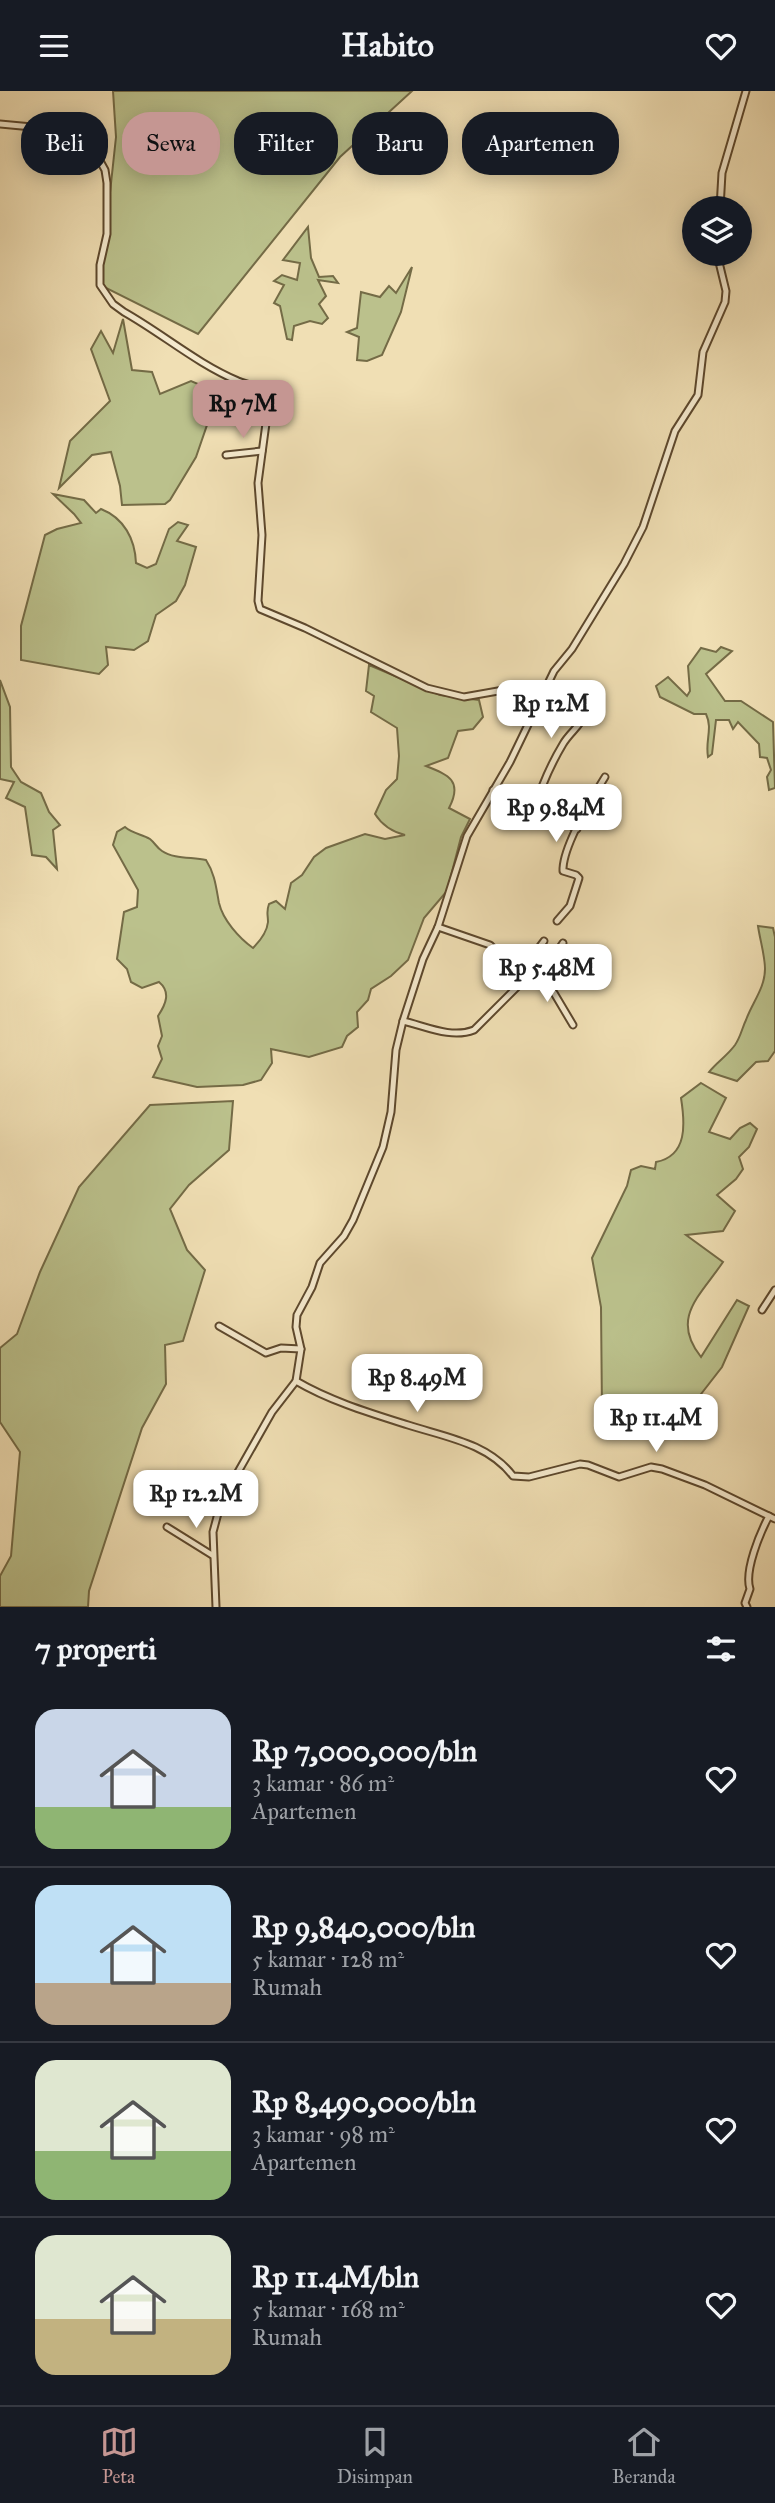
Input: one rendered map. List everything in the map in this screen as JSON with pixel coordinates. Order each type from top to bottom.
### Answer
[{"type":"street","points":[[721,196],[722,173],[746,91]]},
{"type":"street","points":[[0,124],[64,130],[94,152],[105,170],[107,183],[107,234],[99,277],[103,292],[118,308],[200,362],[255,386],[266,394],[269,401],[258,483],[261,535],[258,601],[260,609],[427,688],[464,697],[515,688],[544,692]]},
{"type":"street","points":[[216,1607],[212,1555],[214,1524],[226,1489],[272,1412],[296,1381],[301,1349],[296,1327],[297,1315],[312,1287],[320,1263],[344,1236],[353,1220],[383,1147],[391,1112],[396,1050],[402,1021],[423,959],[438,927],[467,836],[510,762],[554,671],[572,649],[600,605],[643,527],[675,431],[698,395],[703,352],[725,302],[726,291],[720,266]]},
{"type":"street","points":[[226,456],[262,451]]},
{"type":"street","points":[[534,810],[551,765],[565,741],[582,722],[586,712],[582,706],[583,700],[594,686]]},
{"type":"street","points":[[557,921],[570,906],[579,877],[564,872],[564,857],[589,803],[605,777]]},
{"type":"street","points":[[494,790],[528,810],[544,812],[577,829]]},
{"type":"street","points":[[438,927],[490,944],[502,957],[556,994],[573,1025]]},
{"type":"street","points":[[523,969],[544,941]]},
{"type":"street","points":[[538,980],[563,943]]},
{"type":"street","points":[[402,1021],[463,1034],[474,1030],[530,975]]},
{"type":"street","points":[[762,1310],[775,1290]]},
{"type":"street","points":[[219,1326],[266,1353],[281,1348],[301,1349]]},
{"type":"street","points":[[296,1381],[330,1398],[465,1443],[498,1460],[513,1476],[529,1477],[580,1464],[619,1477],[654,1467],[705,1485],[772,1518],[752,1560],[748,1585],[750,1589],[745,1603],[747,1607]]},
{"type":"street","points":[[167,1527],[212,1555]]},
{"type":"green space","points":[[113,91],[412,91],[389,112],[352,112],[352,146],[338,159],[338,112],[234,112],[234,175],[326,175],[198,334],[100,285],[116,137]]},
{"type":"green space","points":[[308,227],[311,258],[319,277],[333,276],[338,283],[318,280],[326,296],[319,304],[328,318],[322,324],[310,321],[294,326],[292,340],[287,339],[280,306],[274,303],[284,285],[274,281],[282,275],[297,280],[300,263],[283,260]]},
{"type":"green space","points":[[412,267],[401,312],[382,355],[367,361],[357,360],[359,337],[347,332],[357,328],[361,292],[380,297],[389,286],[396,293]]},
{"type":"green space","points":[[123,319],[132,370],[152,372],[160,394],[191,381],[205,387],[207,425],[196,457],[165,504],[122,505],[111,452],[92,455],[59,488],[70,441],[110,401],[91,349],[101,331],[113,353]]},
{"type":"green space","points":[[53,494],[84,500],[96,513],[101,509],[116,518],[131,538],[136,563],[147,568],[156,564],[169,529],[178,522],[188,525],[177,541],[196,547],[185,585],[176,601],[156,615],[148,641],[134,650],[106,647],[108,665],[99,674],[21,660],[21,626],[45,535],[81,523]]},
{"type":"green space","points":[[721,647],[732,651],[706,674],[725,701],[741,701],[773,722],[775,788],[769,790],[767,777],[771,770],[767,758],[760,757],[759,744],[738,722],[733,729],[729,720],[716,720],[712,754],[708,757],[709,725],[706,714],[694,714],[660,697],[656,686],[668,677],[687,696],[690,691],[688,666],[701,648],[716,652]]},
{"type":"green space","points":[[369,665],[440,695],[479,700],[483,717],[473,729],[458,731],[448,758],[426,766],[451,780],[455,791],[449,808],[470,819],[461,837],[447,891],[424,918],[408,960],[391,976],[371,989],[368,1000],[357,1012],[358,1027],[347,1036],[342,1047],[309,1057],[271,1049],[272,1063],[261,1080],[243,1085],[197,1087],[153,1077],[162,1059],[158,1046],[162,1036],[158,1016],[165,1003],[166,994],[159,982],[142,988],[131,982],[127,969],[117,959],[124,912],[137,907],[138,890],[113,845],[117,832],[125,827],[150,839],[167,854],[206,860],[224,916],[237,934],[253,948],[266,929],[269,904],[276,901],[285,909],[291,883],[302,875],[314,857],[326,848],[365,834],[385,839],[405,835],[388,827],[375,814],[386,790],[397,779],[399,756],[397,728],[371,712],[374,696],[366,691]]},
{"type":"green space","points":[[0,680],[10,707],[11,767],[21,782],[41,793],[49,812],[60,825],[53,830],[57,869],[46,857],[32,855],[25,807],[6,798],[14,782],[0,779]]},
{"type":"green space","points":[[758,926],[773,928],[775,937],[775,1051],[768,1061],[756,1062],[737,1081],[709,1072],[737,1042],[763,983],[765,964]]},
{"type":"green space","points":[[701,1083],[726,1098],[709,1132],[730,1139],[740,1128],[750,1123],[757,1129],[749,1147],[739,1157],[743,1169],[736,1179],[717,1195],[735,1211],[723,1231],[686,1235],[723,1262],[698,1297],[688,1319],[692,1343],[701,1357],[737,1300],[749,1306],[722,1367],[694,1403],[666,1402],[624,1414],[602,1412],[601,1307],[592,1258],[627,1186],[631,1170],[641,1166],[655,1169],[656,1162],[666,1159],[679,1146],[683,1128],[681,1098]]},
{"type":"green space","points":[[233,1101],[229,1150],[189,1185],[170,1209],[187,1250],[205,1270],[183,1341],[165,1345],[166,1384],[142,1428],[89,1591],[88,1607],[0,1607],[0,1576],[11,1556],[20,1452],[0,1422],[0,1348],[17,1334],[40,1272],[79,1187],[150,1105]]}]
